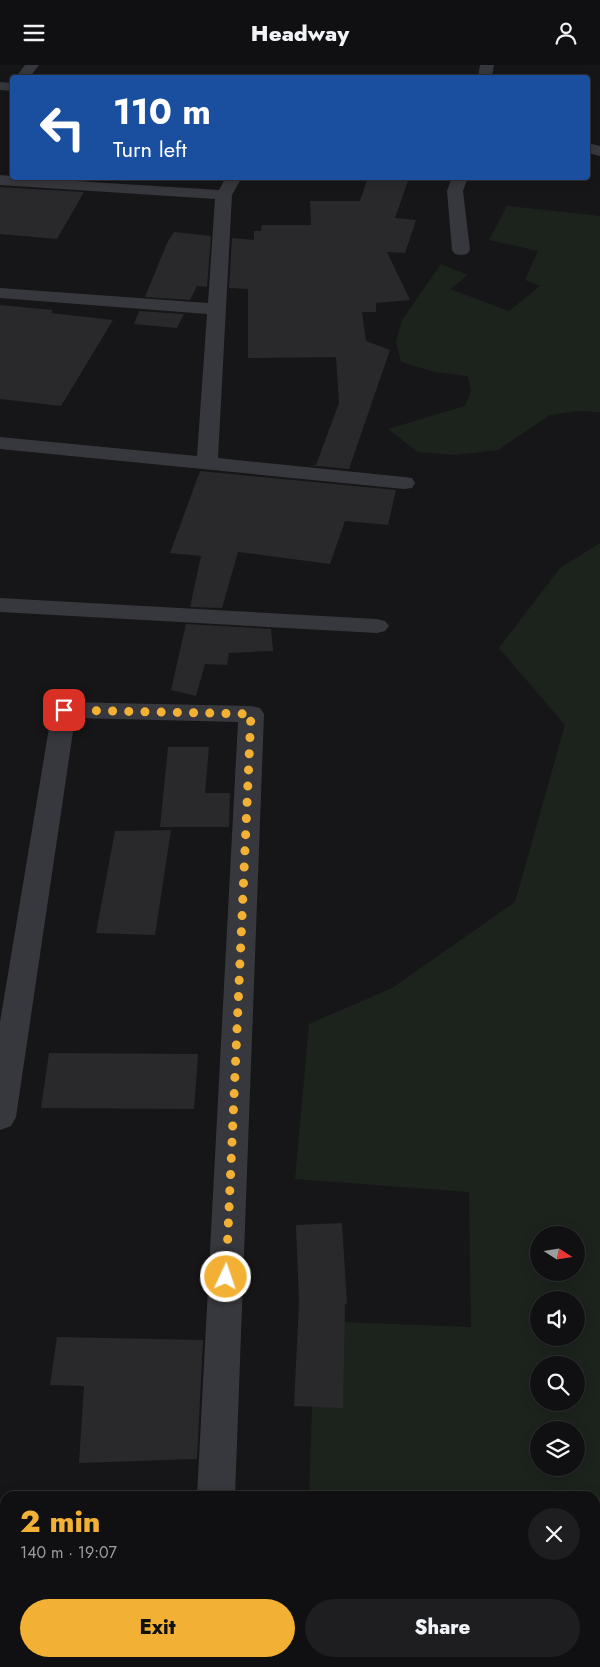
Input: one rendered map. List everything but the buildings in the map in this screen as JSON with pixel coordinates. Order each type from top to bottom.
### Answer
[{"type":"street","points":[[0,180],[224,195]]},
{"type":"street","points":[[207,463],[224,195],[232,180]]},
{"type":"street","points":[[459,180],[455,191],[461,250]]},
{"type":"street","points":[[0,293],[217,309]]},
{"type":"street","points":[[0,443],[404,483]]},
{"type":"street","points":[[0,605],[377,626]]},
{"type":"street","points":[[1,1106],[64,710],[251,714],[216,1491]]},
{"type":"shaded area","points":[[507,206],[600,216],[600,412],[577,411],[550,415],[498,450],[455,455],[418,452],[388,429],[465,406],[471,390],[468,376],[435,372],[401,362],[396,342],[402,320],[441,264],[468,275],[450,289],[509,311],[540,286],[525,280],[538,251],[489,240]]},
{"type":"shaded area","points":[[600,543],[600,1491],[309,1491],[315,1321],[471,1327],[469,1192],[295,1179],[309,1024],[392,988],[515,902],[565,725],[499,648],[560,568]]},
{"type":"route","points":[[64,710],[251,714],[226,1277]]}]
